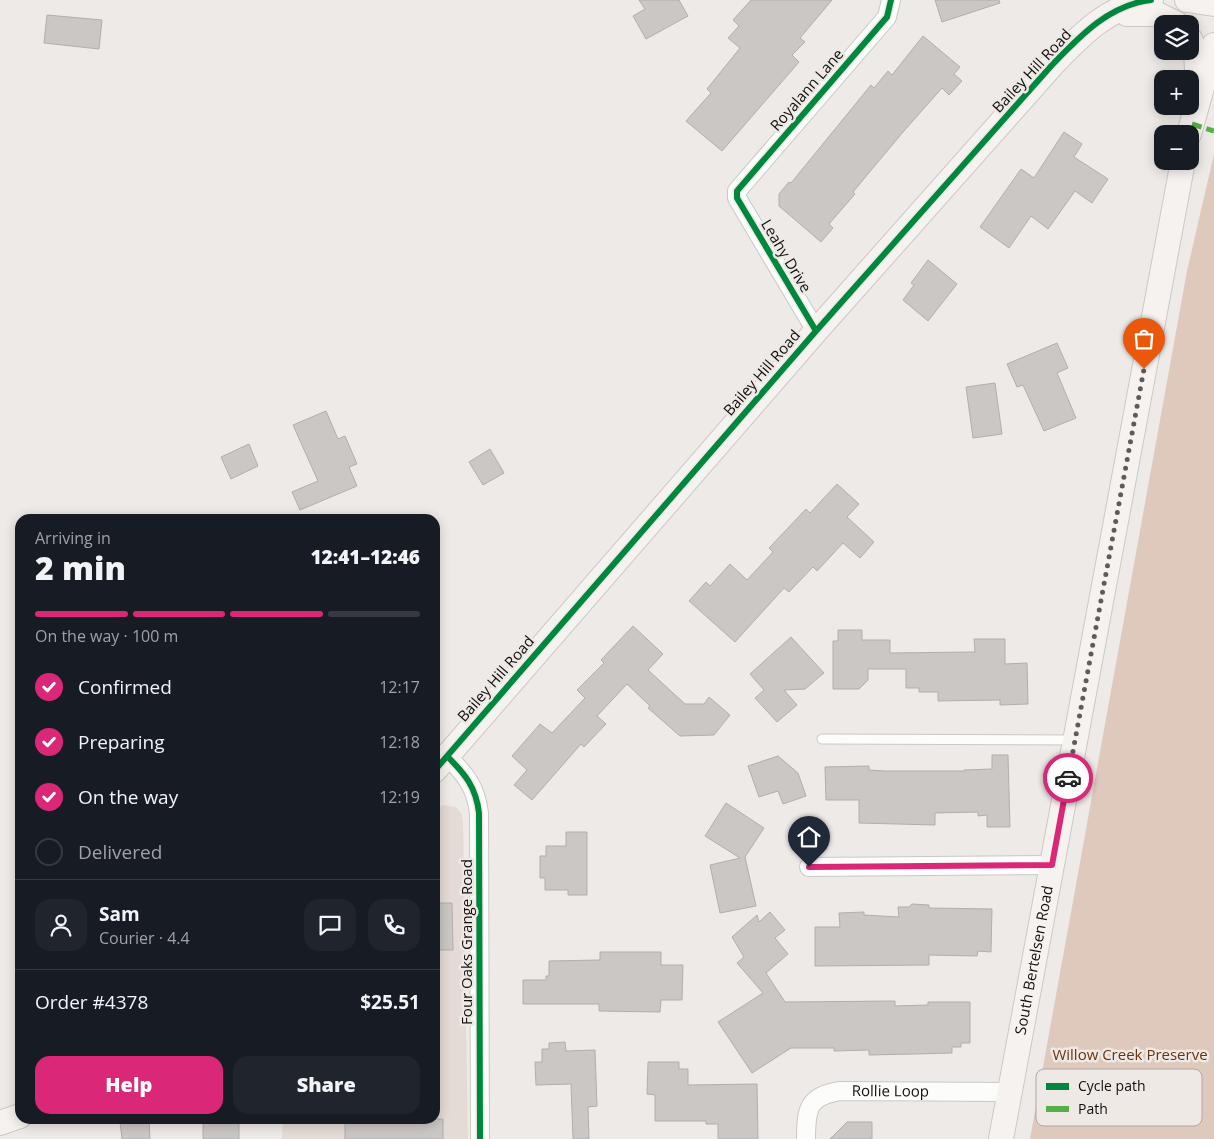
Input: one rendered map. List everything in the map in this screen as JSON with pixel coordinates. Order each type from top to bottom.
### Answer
[{"type":"main road","points":[[1187,0],[1214,4]]},
{"type":"main road","name":"Bailey Hill Road","points":[[441,763],[816,331],[1052,65],[1078,38],[1101,19],[1142,1]]},
{"type":"main road","points":[[1101,19],[1143,12],[1159,15]]},
{"type":"main road","points":[[1199,96],[1214,45]]},
{"type":"main road","name":"South Bertelsen Road","points":[[1001,1139],[1181,170]]},
{"type":"main road","points":[[0,1124],[15,1118]]},
{"type":"street","name":"Royalann Lane","points":[[736,194],[738,188],[887,17],[891,0]]},
{"type":"street","name":"Leahy Drive","points":[[736,194],[816,331]]},
{"type":"street","name":"Four Oaks Grange Road","points":[[441,763],[468,777],[473,786],[479,813],[480,1139]]},
{"type":"street","points":[[809,867],[1052,865]]},
{"type":"street","name":"Rollie Loop","points":[[806,1139],[807,1113],[814,1100],[826,1093],[840,1090],[1010,1092]]},
{"type":"lane","points":[[822,739],[1075,740]]},
{"type":"shaded area","points":[[443,805],[456,807],[462,815],[463,824],[468,1139],[282,1139],[283,1124],[440,1124],[440,807]]},
{"type":"green space","name":"Willow Creek Preserve","points":[[1214,154],[1214,1139],[1030,1139],[1036,1106],[1036,1126],[1202,1126],[1202,1069],[1043,1069],[1187,271]]},
{"type":"building","points":[[639,0],[679,0],[688,16],[646,39],[633,16],[645,9]]},
{"type":"building","points":[[751,0],[832,0],[800,38],[805,42],[792,55],[799,62],[722,151],[686,121],[711,93],[707,89],[740,48],[728,38],[739,26],[733,20]]},
{"type":"building","points":[[935,0],[999,0],[1000,3],[942,22]]},
{"type":"building","points":[[47,15],[102,20],[99,49],[44,43]]},
{"type":"building","points":[[923,36],[960,67],[954,74],[962,81],[949,95],[942,88],[903,132],[829,224],[833,228],[821,242],[779,206],[779,194],[789,182],[791,183],[871,85],[874,88],[888,71],[892,75]]},
{"type":"building","points":[[1064,132],[1082,144],[1074,157],[1108,179],[1092,203],[1075,191],[1048,229],[1031,216],[1009,248],[980,227],[1021,169],[1034,178]]},
{"type":"building","points":[[928,260],[957,284],[928,321],[903,300],[914,285],[911,283]]},
{"type":"building","points":[[1057,343],[1068,368],[1057,373],[1076,418],[1044,431],[1023,385],[1017,387],[1007,364]]},
{"type":"building","points":[[995,383],[1002,434],[973,438],[966,387]]},
{"type":"building","points":[[326,411],[338,439],[345,436],[357,464],[349,467],[357,486],[300,510],[292,492],[318,481],[293,425]]},
{"type":"building","points":[[249,444],[258,466],[231,479],[221,457]]},
{"type":"building","points":[[490,449],[504,473],[483,485],[469,462]]},
{"type":"building","points":[[837,484],[859,504],[847,517],[874,542],[860,558],[843,543],[817,571],[813,567],[789,592],[784,588],[735,642],[689,601],[706,582],[710,586],[730,564],[747,580],[773,552],[769,548],[806,509],[810,513]]},
{"type":"building","points":[[633,626],[663,654],[648,670],[685,704],[704,704],[709,697],[730,715],[714,735],[680,736],[648,708],[650,706],[627,684],[597,716],[606,724],[584,747],[581,744],[532,800],[514,785],[527,770],[512,756],[540,724],[552,733],[585,698],[577,690],[604,663],[601,660]]},
{"type":"building","points":[[838,630],[862,630],[862,640],[890,640],[890,653],[975,652],[974,639],[1005,639],[1005,664],[1027,663],[1028,704],[1000,705],[1000,700],[938,701],[938,692],[919,692],[919,688],[906,688],[906,669],[868,669],[868,680],[859,689],[833,689],[833,641],[838,641]]},
{"type":"building","points":[[791,637],[824,673],[805,689],[784,690],[797,705],[777,722],[755,698],[764,690],[750,674]]},
{"type":"building","points":[[992,755],[1008,755],[1010,827],[987,827],[987,815],[978,816],[978,812],[935,813],[935,825],[859,823],[859,800],[826,800],[825,767],[869,766],[869,770],[884,771],[992,769]]},
{"type":"building","points":[[778,756],[798,773],[806,796],[783,804],[778,791],[759,797],[748,766]]},
{"type":"building","points":[[726,803],[764,828],[745,857],[756,906],[720,913],[710,865],[740,858],[705,836]]},
{"type":"building","points":[[566,832],[587,832],[587,895],[568,895],[568,890],[545,890],[545,878],[540,878],[540,856],[546,856],[546,846],[566,846]]},
{"type":"building","points":[[440,903],[452,903],[453,950],[440,950]]},
{"type":"building","points":[[912,904],[929,905],[929,908],[992,909],[991,952],[978,951],[977,956],[929,955],[929,965],[815,966],[815,927],[840,927],[839,913],[864,912],[864,915],[899,917],[898,907],[909,907]]},
{"type":"building","points":[[770,912],[785,930],[775,938],[788,954],[766,973],[785,1002],[895,1001],[895,1006],[928,1005],[928,1002],[970,1002],[970,1043],[961,1043],[961,1047],[952,1047],[952,1053],[869,1055],[869,1050],[834,1051],[834,1048],[791,1048],[752,1073],[718,1022],[763,993],[737,963],[744,957],[732,937],[757,915],[759,922]]},
{"type":"building","points":[[600,952],[661,952],[661,965],[683,965],[682,1000],[661,1000],[660,1012],[599,1011],[599,1004],[523,1004],[523,980],[546,980],[546,976],[549,976],[549,961],[600,960]]},
{"type":"building","points":[[565,1042],[566,1051],[595,1050],[597,1106],[588,1107],[589,1139],[573,1139],[571,1084],[536,1085],[535,1062],[542,1062],[542,1049],[549,1049],[549,1043]]},
{"type":"building","points":[[648,1062],[679,1062],[679,1069],[688,1069],[688,1085],[757,1084],[758,1139],[718,1139],[718,1124],[706,1124],[706,1121],[655,1121],[655,1095],[647,1094]]},
{"type":"building","points":[[440,1119],[443,1119],[443,1139],[345,1139],[345,1124],[440,1124]]},
{"type":"building","points":[[847,1122],[872,1122],[872,1139],[830,1139]]},
{"type":"building","points":[[120,1124],[149,1124],[150,1139],[122,1139]]},
{"type":"building","points":[[203,1124],[239,1124],[239,1139],[203,1139]]},
{"type":"marked path","points":[[1192,124],[1214,131]]},
{"type":"cycle path","points":[[816,331],[737,198],[737,191],[887,17],[891,0]]},
{"type":"cycle path","points":[[440,764],[816,331],[1052,65],[1073,43],[1109,15],[1122,8],[1151,0]]},
{"type":"cycle path","points":[[447,756],[469,782],[478,804],[479,813],[480,1139]]},
{"type":"way so far","points":[[1068,778],[1144,369]]},
{"type":"route","points":[[809,867],[1052,865],[1068,778]]}]
